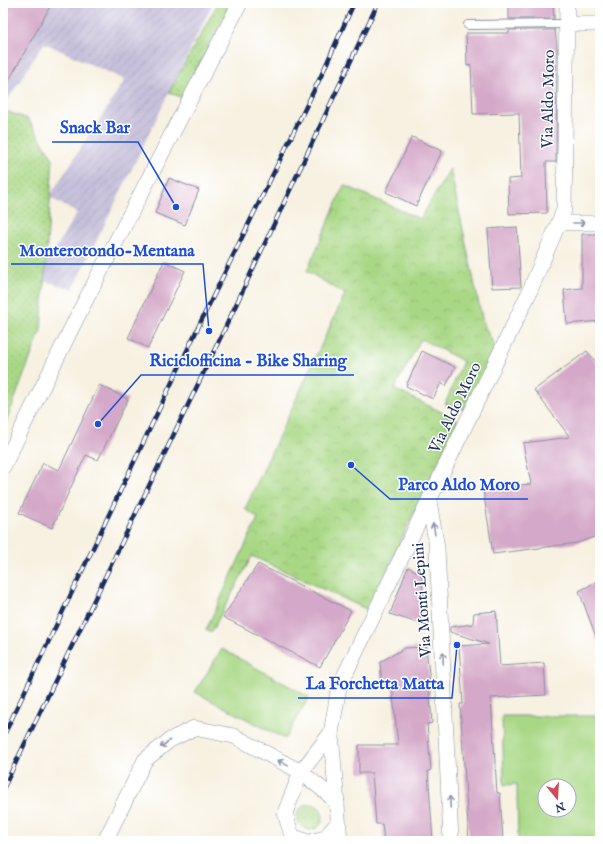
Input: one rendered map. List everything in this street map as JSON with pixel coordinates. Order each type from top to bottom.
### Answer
[{"type":"street","points":[[3,467],[84,302],[240,3]]},
{"type":"street","name":"Via Aldo Moro","points":[[340,841],[331,734],[339,687],[528,295],[564,210],[566,3]]},
{"type":"street","points":[[566,24],[600,24]]},
{"type":"street","points":[[559,222],[600,223]]},
{"type":"street","name":"Via Monti Lepini","points":[[429,501],[437,548],[452,841]]},
{"type":"street","points":[[106,841],[145,760],[170,740],[194,728],[234,736],[301,772],[328,793],[337,803]]},
{"type":"street","points":[[293,839],[285,813],[301,772],[331,734]]},
{"type":"street","points":[[313,841],[325,838],[338,822]]},
{"type":"lane","points":[[468,25],[566,24]]},
{"type":"shaded area","points":[[3,3],[213,3],[73,289],[37,279],[77,213],[49,197],[125,80],[44,43],[5,104],[3,103]]},
{"type":"green space","points":[[218,3],[232,3],[182,98],[169,92]]},
{"type":"green space","points":[[3,110],[28,119],[53,159],[41,330],[3,430]]},
{"type":"green space","points":[[450,169],[483,323],[495,347],[467,410],[445,404],[463,361],[421,339],[394,389],[458,420],[368,610],[252,556],[211,633],[206,630],[258,518],[245,509],[345,294],[307,271],[344,185],[420,219]]},
{"type":"green space","points":[[222,649],[309,697],[285,739],[195,692]]},
{"type":"green space","points":[[502,716],[600,716],[600,841],[518,841],[517,784],[504,785]]},
{"type":"green space","points":[[310,804],[319,808],[323,817],[319,826],[310,830],[301,826],[297,817],[301,808]]},
{"type":"building","points":[[3,3],[52,3],[3,91]]},
{"type":"building","points":[[509,3],[553,3],[554,19],[509,19]]},
{"type":"building","points":[[509,30],[555,30],[557,48],[556,162],[546,162],[547,213],[509,214],[508,179],[521,178],[519,113],[473,114],[471,65],[467,66],[466,33],[509,33]]},
{"type":"building","points":[[412,137],[442,151],[416,206],[386,192]]},
{"type":"building","points":[[169,178],[199,190],[185,225],[155,213]]},
{"type":"building","points":[[517,227],[521,287],[492,288],[488,229]]},
{"type":"building","points":[[582,234],[600,234],[600,321],[567,324],[564,290],[582,288]]},
{"type":"building","points":[[164,261],[185,271],[148,348],[128,338]]},
{"type":"building","points":[[422,351],[455,367],[446,386],[441,383],[433,399],[406,386]]},
{"type":"building","points":[[587,351],[600,367],[600,535],[577,543],[493,554],[483,489],[531,484],[523,443],[570,437],[534,390]]},
{"type":"building","points":[[99,385],[128,399],[98,460],[86,455],[52,528],[19,513],[43,463],[59,470]]},
{"type":"building","points":[[258,564],[351,611],[320,667],[223,617]]},
{"type":"building","points":[[408,567],[421,574],[425,607],[418,623],[390,614]]},
{"type":"building","points":[[600,580],[600,641],[598,642],[579,591]]},
{"type":"building","points":[[496,611],[500,666],[544,663],[546,695],[491,698],[497,793],[500,793],[503,841],[469,841],[460,704],[463,704],[459,646],[489,644],[450,632],[450,627],[473,624],[474,613]]},
{"type":"building","points":[[426,647],[432,723],[427,724],[431,770],[428,771],[433,841],[384,841],[382,824],[376,824],[372,773],[359,773],[359,745],[398,745],[392,685],[382,685],[380,662],[405,648]]},
{"type":"railway","points":[[3,737],[204,315],[321,76],[354,3]]},
{"type":"railway","points":[[3,789],[226,326],[378,3]]},
{"type":"place","name":"Snack Bar","points":[[176,207]]},
{"type":"place","name":"Monterotondo-Mentana","points":[[209,331]]},
{"type":"place","name":"Riciclofficina - Bike Sharing","points":[[98,424]]},
{"type":"place","name":"Parco Aldo Moro","points":[[351,465]]},
{"type":"place","name":"La Forchetta Matta","points":[[457,645]]}]
